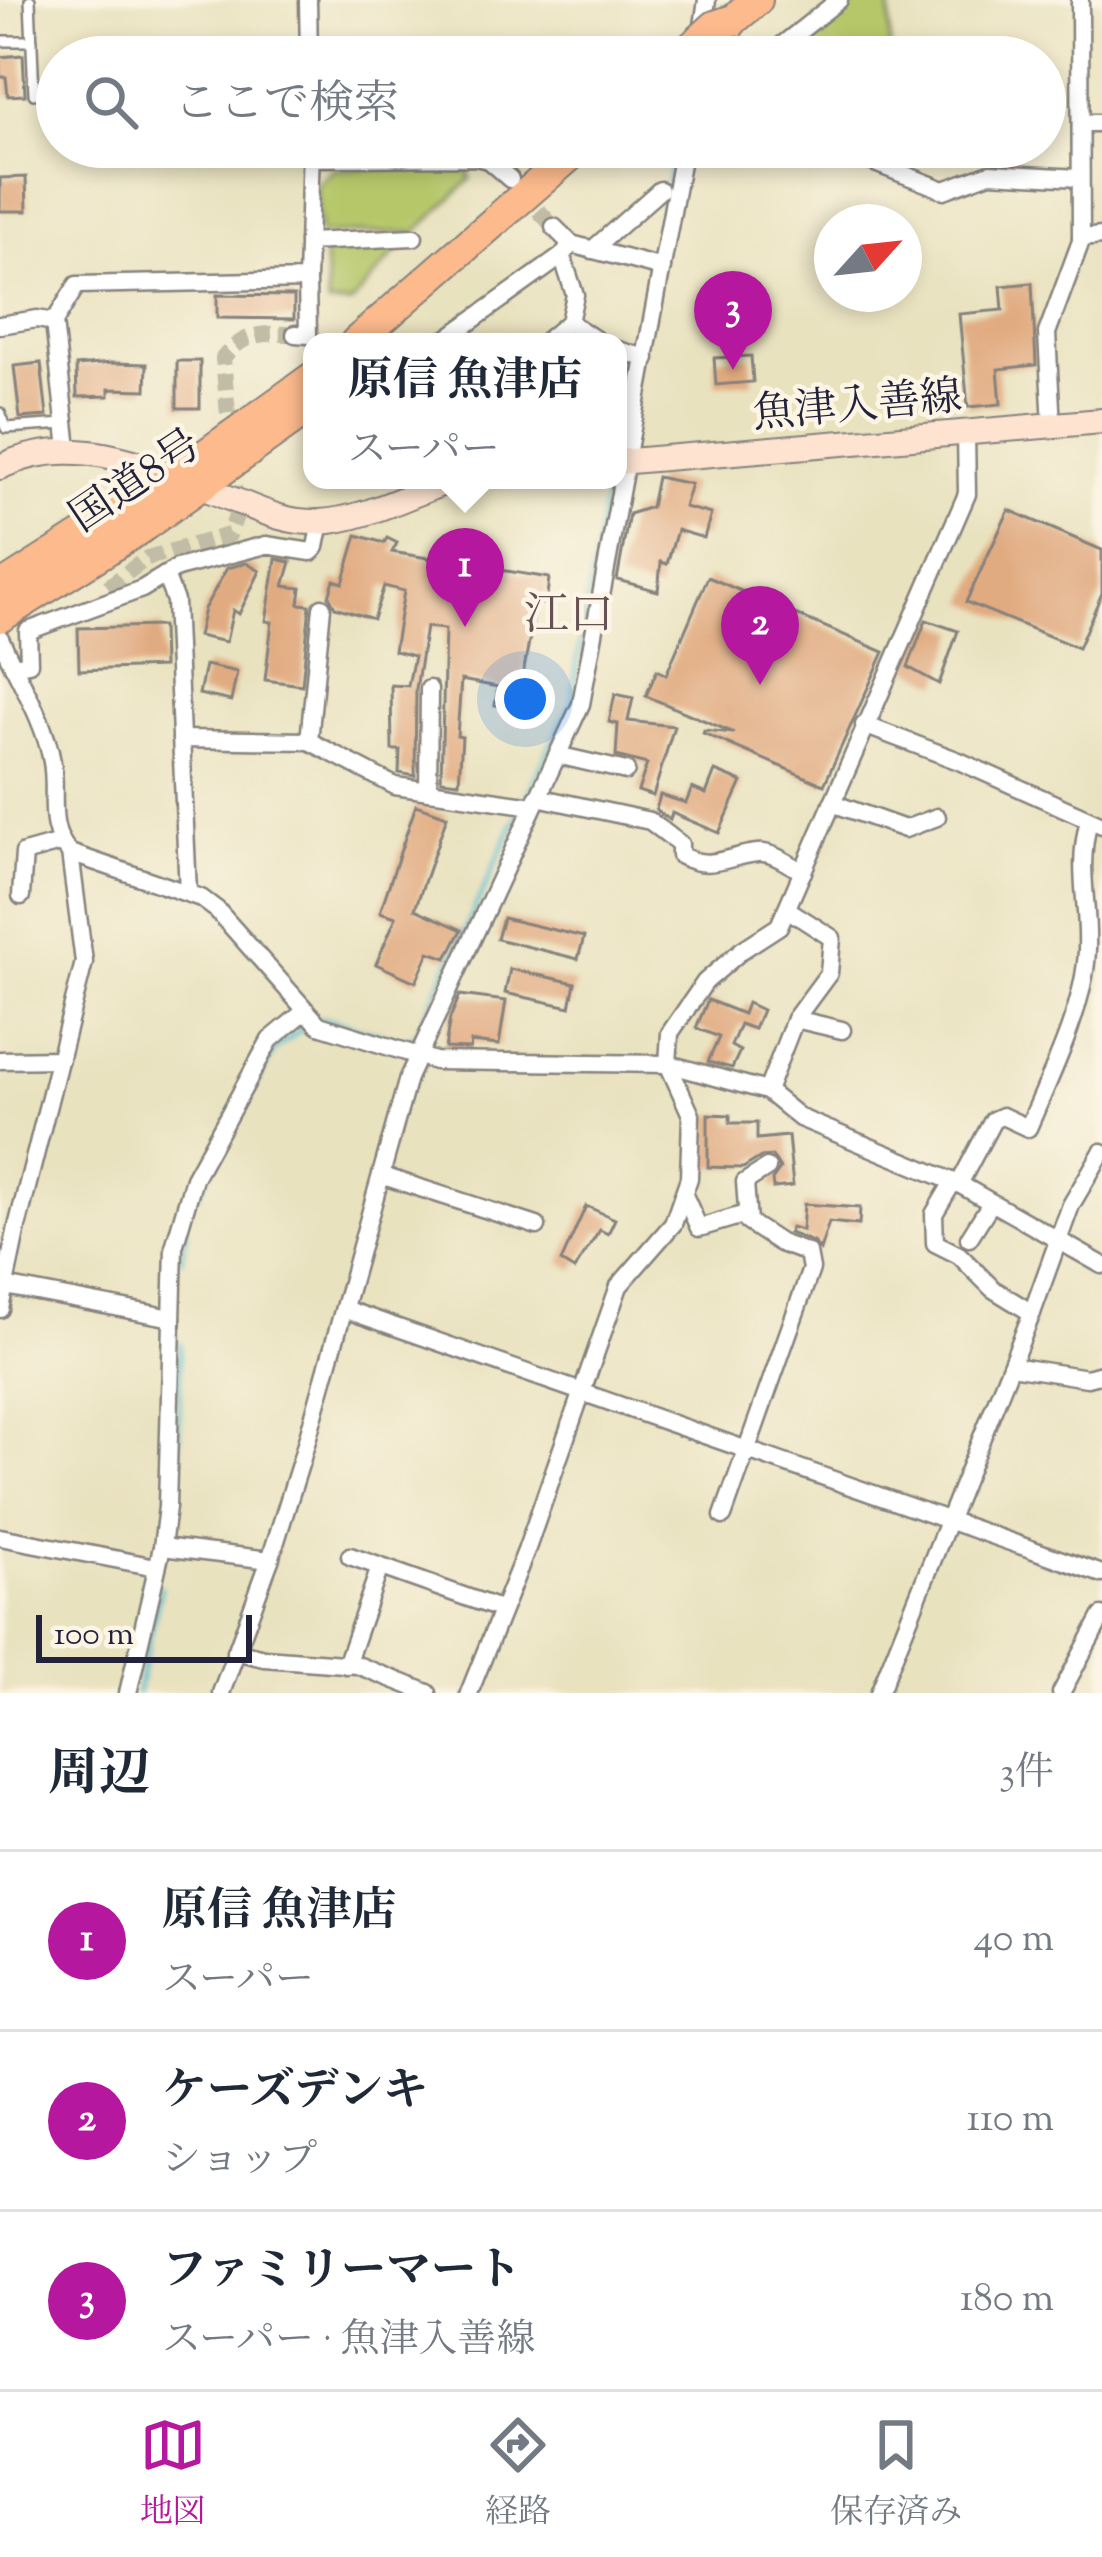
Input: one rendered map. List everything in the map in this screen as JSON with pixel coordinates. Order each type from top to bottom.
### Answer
[{"type":"highway","points":[[720,36],[745,10]]},
{"type":"highway","points":[[704,36],[745,10]]},
{"type":"highway","points":[[366,333],[556,168]]},
{"type":"highway","points":[[399,333],[582,168]]},
{"type":"highway","name":"国道8号","points":[[0,617],[141,529],[186,483],[303,386]]},
{"type":"highway","name":"国道8号","points":[[0,588],[303,412]]},
{"type":"main road","name":"魚津入善線","points":[[627,461],[1102,421]]},
{"type":"main road","points":[[0,467],[67,437],[276,518],[321,522],[368,512],[428,489]]},
{"type":"street","points":[[308,0],[309,36]]},
{"type":"street","points":[[703,36],[707,0]]},
{"type":"street","points":[[794,36],[839,0]]},
{"type":"street","points":[[1052,426],[1047,332],[1081,238],[1080,0]]},
{"type":"street","points":[[1082,123],[1102,123]]},
{"type":"street","points":[[308,333],[310,168]]},
{"type":"street","points":[[497,168],[509,179]]},
{"type":"street","points":[[627,440],[680,168]]},
{"type":"street","points":[[888,168],[944,190],[990,173],[1079,178]]},
{"type":"street","points":[[592,250],[660,190]]},
{"type":"street","points":[[554,227],[567,250],[575,296],[569,322],[556,333]]},
{"type":"street","points":[[1081,238],[1102,236]]},
{"type":"street","points":[[308,242],[414,237]]},
{"type":"street","points":[[454,333],[567,250],[592,250],[662,268]]},
{"type":"street","points":[[67,437],[54,322],[77,285],[307,280]]},
{"type":"street","points":[[0,325],[37,319],[54,322]]},
{"type":"street","points":[[569,322],[585,333]]},
{"type":"street","points":[[295,334],[303,335]]},
{"type":"street","points":[[627,353],[646,358]]},
{"type":"street","points":[[469,1693],[526,1551],[619,1286],[673,1224],[684,1195],[691,1115],[668,1064],[670,1033],[704,982],[779,926],[967,494],[966,433]]},
{"type":"street","points":[[220,1693],[270,1560],[408,1078],[581,704],[617,489]]},
{"type":"street","points":[[13,666],[29,663],[28,631],[109,593],[142,589],[165,575],[266,545],[310,552],[316,547],[321,522]]},
{"type":"street","points":[[165,575],[175,601],[188,892]]},
{"type":"street","points":[[310,741],[322,607]]},
{"type":"street","points":[[0,638],[50,751],[55,830],[65,848],[84,962],[0,1309]]},
{"type":"street","points":[[428,791],[429,689]]},
{"type":"street","points":[[864,725],[959,761],[1096,823],[1080,853],[1087,956],[1064,1043],[1028,1128],[1002,1117],[993,1120],[934,1214],[935,1243],[959,1255],[993,1289],[1032,1313]]},
{"type":"street","points":[[182,740],[310,741],[395,786],[535,801],[650,821],[680,844],[680,856],[694,862],[712,865],[757,853],[803,872]]},
{"type":"street","points":[[557,755],[626,771]]},
{"type":"street","points":[[832,803],[905,829],[937,817]]},
{"type":"street","points":[[21,896],[24,853],[65,848],[188,892],[217,910],[319,1025],[465,1064],[668,1064],[767,1091],[800,1118],[956,1183],[1102,1265]]},
{"type":"street","points":[[767,1091],[795,1019],[824,983],[832,938],[787,909]]},
{"type":"street","points":[[128,1693],[167,1508],[174,1247],[194,1178],[270,1040],[304,1012]]},
{"type":"street","points":[[795,1019],[842,1030]]},
{"type":"street","points":[[0,1060],[60,1059]]},
{"type":"street","points":[[879,1693],[1071,1205],[1102,1152]]},
{"type":"street","points":[[723,1516],[812,1261],[808,1253],[748,1222],[745,1183],[767,1168]]},
{"type":"street","points":[[383,1176],[537,1226]]},
{"type":"street","points":[[684,1195],[699,1228],[746,1214]]},
{"type":"street","points":[[969,1238],[991,1203]]},
{"type":"street","points":[[5,1286],[172,1318]]},
{"type":"street","points":[[344,1309],[1102,1574]]},
{"type":"street","points":[[1011,1366],[1088,1378],[1102,1374]]},
{"type":"street","points":[[0,1537],[156,1567]]},
{"type":"street","points":[[162,1547],[270,1560]]},
{"type":"street","points":[[350,1556],[500,1609]]},
{"type":"street","points":[[346,1665],[380,1567]]},
{"type":"street","points":[[1060,1693],[1102,1616]]},
{"type":"street","points":[[236,1651],[346,1665],[392,1676],[428,1693]]},
{"type":"lane","points":[[30,0],[34,94]]},
{"type":"lane","points":[[0,41],[32,40]]},
{"type":"lane","points":[[0,413],[6,428],[67,437]]},
{"type":"green space","points":[[857,0],[890,0],[890,36],[811,36]]},
{"type":"green space","points":[[467,168],[471,179],[416,232],[320,234],[316,186],[334,169]]},
{"type":"green space","points":[[407,239],[351,304],[328,304],[324,246]]},
{"type":"building","points":[[23,55],[25,95],[8,96],[6,77],[0,77],[0,57]]},
{"type":"building","points":[[26,177],[27,211],[0,211],[0,178]]},
{"type":"building","points":[[1032,283],[1036,365],[998,369],[1001,404],[968,407],[959,314],[1003,310],[1001,286]]},
{"type":"building","points":[[217,295],[294,296],[294,319],[217,318]]},
{"type":"building","points":[[751,356],[753,382],[716,385],[714,358]]},
{"type":"building","points":[[177,361],[200,361],[200,408],[177,408]]},
{"type":"building","points":[[41,363],[47,416],[20,418],[14,366]]},
{"type":"building","points":[[147,364],[146,390],[109,389],[109,396],[77,397],[76,366]]},
{"type":"building","points":[[657,477],[691,484],[684,507],[711,514],[704,538],[677,530],[667,564],[661,562],[658,591],[617,580],[629,514],[651,507]]},
{"type":"building","points":[[1009,510],[1102,550],[1102,593],[1078,648],[966,602]]},
{"type":"building","points":[[357,535],[384,543],[387,538],[397,543],[392,552],[549,578],[546,604],[536,603],[517,708],[495,705],[498,687],[461,680],[459,782],[441,780],[445,629],[426,627],[416,689],[415,776],[399,773],[400,750],[392,750],[391,685],[408,686],[414,656],[394,651],[404,591],[384,586],[373,619],[335,607],[329,596],[334,580],[343,583]]},
{"type":"building","points":[[276,559],[291,562],[284,586],[301,588],[299,604],[310,605],[302,685],[265,680],[272,622],[266,621]]},
{"type":"building","points":[[246,563],[260,571],[239,614],[233,610],[226,642],[198,636],[204,609],[227,568]]},
{"type":"building","points":[[708,577],[884,652],[824,785],[703,733],[734,733],[646,696],[657,670],[666,675]]},
{"type":"building","points":[[926,620],[958,631],[939,684],[908,667]]},
{"type":"building","points":[[162,626],[163,667],[79,670],[78,628]]},
{"type":"building","points":[[205,665],[237,672],[231,701],[199,694]]},
{"type":"building","points":[[615,694],[633,698],[628,721],[674,726],[653,796],[638,791],[647,764],[616,756],[618,724],[609,722]]},
{"type":"building","points":[[715,771],[742,782],[719,833],[672,813],[670,820],[656,810],[660,795],[686,803],[692,788],[706,794]]},
{"type":"building","points":[[416,805],[447,816],[415,909],[462,930],[447,958],[429,952],[416,982],[376,964],[396,917],[380,912]]},
{"type":"building","points":[[503,918],[584,937],[578,959],[497,939]]},
{"type":"building","points":[[510,969],[575,983],[570,1007],[505,993]]},
{"type":"building","points":[[460,995],[506,1001],[499,1045],[471,1042],[470,1049],[445,1048]]},
{"type":"building","points":[[708,1000],[743,1014],[747,1003],[762,1010],[754,1029],[740,1024],[731,1046],[740,1051],[732,1068],[708,1062],[719,1037],[696,1028]]},
{"type":"building","points":[[708,1114],[730,1115],[730,1123],[757,1123],[757,1139],[788,1136],[793,1186],[773,1188],[772,1180],[780,1169],[772,1156],[743,1168],[708,1167]]},
{"type":"building","points":[[804,1204],[860,1208],[859,1225],[829,1222],[820,1250],[813,1242],[789,1233],[791,1227],[802,1230]]},
{"type":"building","points":[[586,1206],[615,1219],[608,1234],[600,1230],[574,1270],[561,1262]]},
{"type":"waterway","points":[[695,22],[698,0]]},
{"type":"waterway","points":[[653,261],[670,168]]},
{"type":"waterway","points":[[637,350],[651,273]]},
{"type":"waterway","points":[[627,410],[635,361]]},
{"type":"waterway","points":[[525,800],[571,701],[606,489]]},
{"type":"waterway","points":[[320,1017],[403,1041],[417,1034],[520,810]]},
{"type":"waterway","points":[[197,1196],[275,1049],[311,1023]]},
{"type":"waterway","points":[[181,1260],[187,1230]]},
{"type":"waterway","points":[[172,1535],[178,1488],[180,1343]]},
{"type":"waterway","points":[[137,1693],[161,1587]]},
{"type":"tunnel","points":[[522,193],[554,227]]},
{"type":"tunnel","points":[[230,437],[223,358],[254,336],[295,334]]},
{"type":"tunnel","points":[[108,587],[147,558],[229,535],[236,516],[232,463]]},
{"type":"place","name":"ファミリーマート","points":[[733,370]]},
{"type":"place","name":"原信 魚津店","points":[[465,627]]},
{"type":"place","name":"ケーズデンキ","points":[[760,685]]},
{"type":"district","name":"江口","points":[[569,613]]}]
